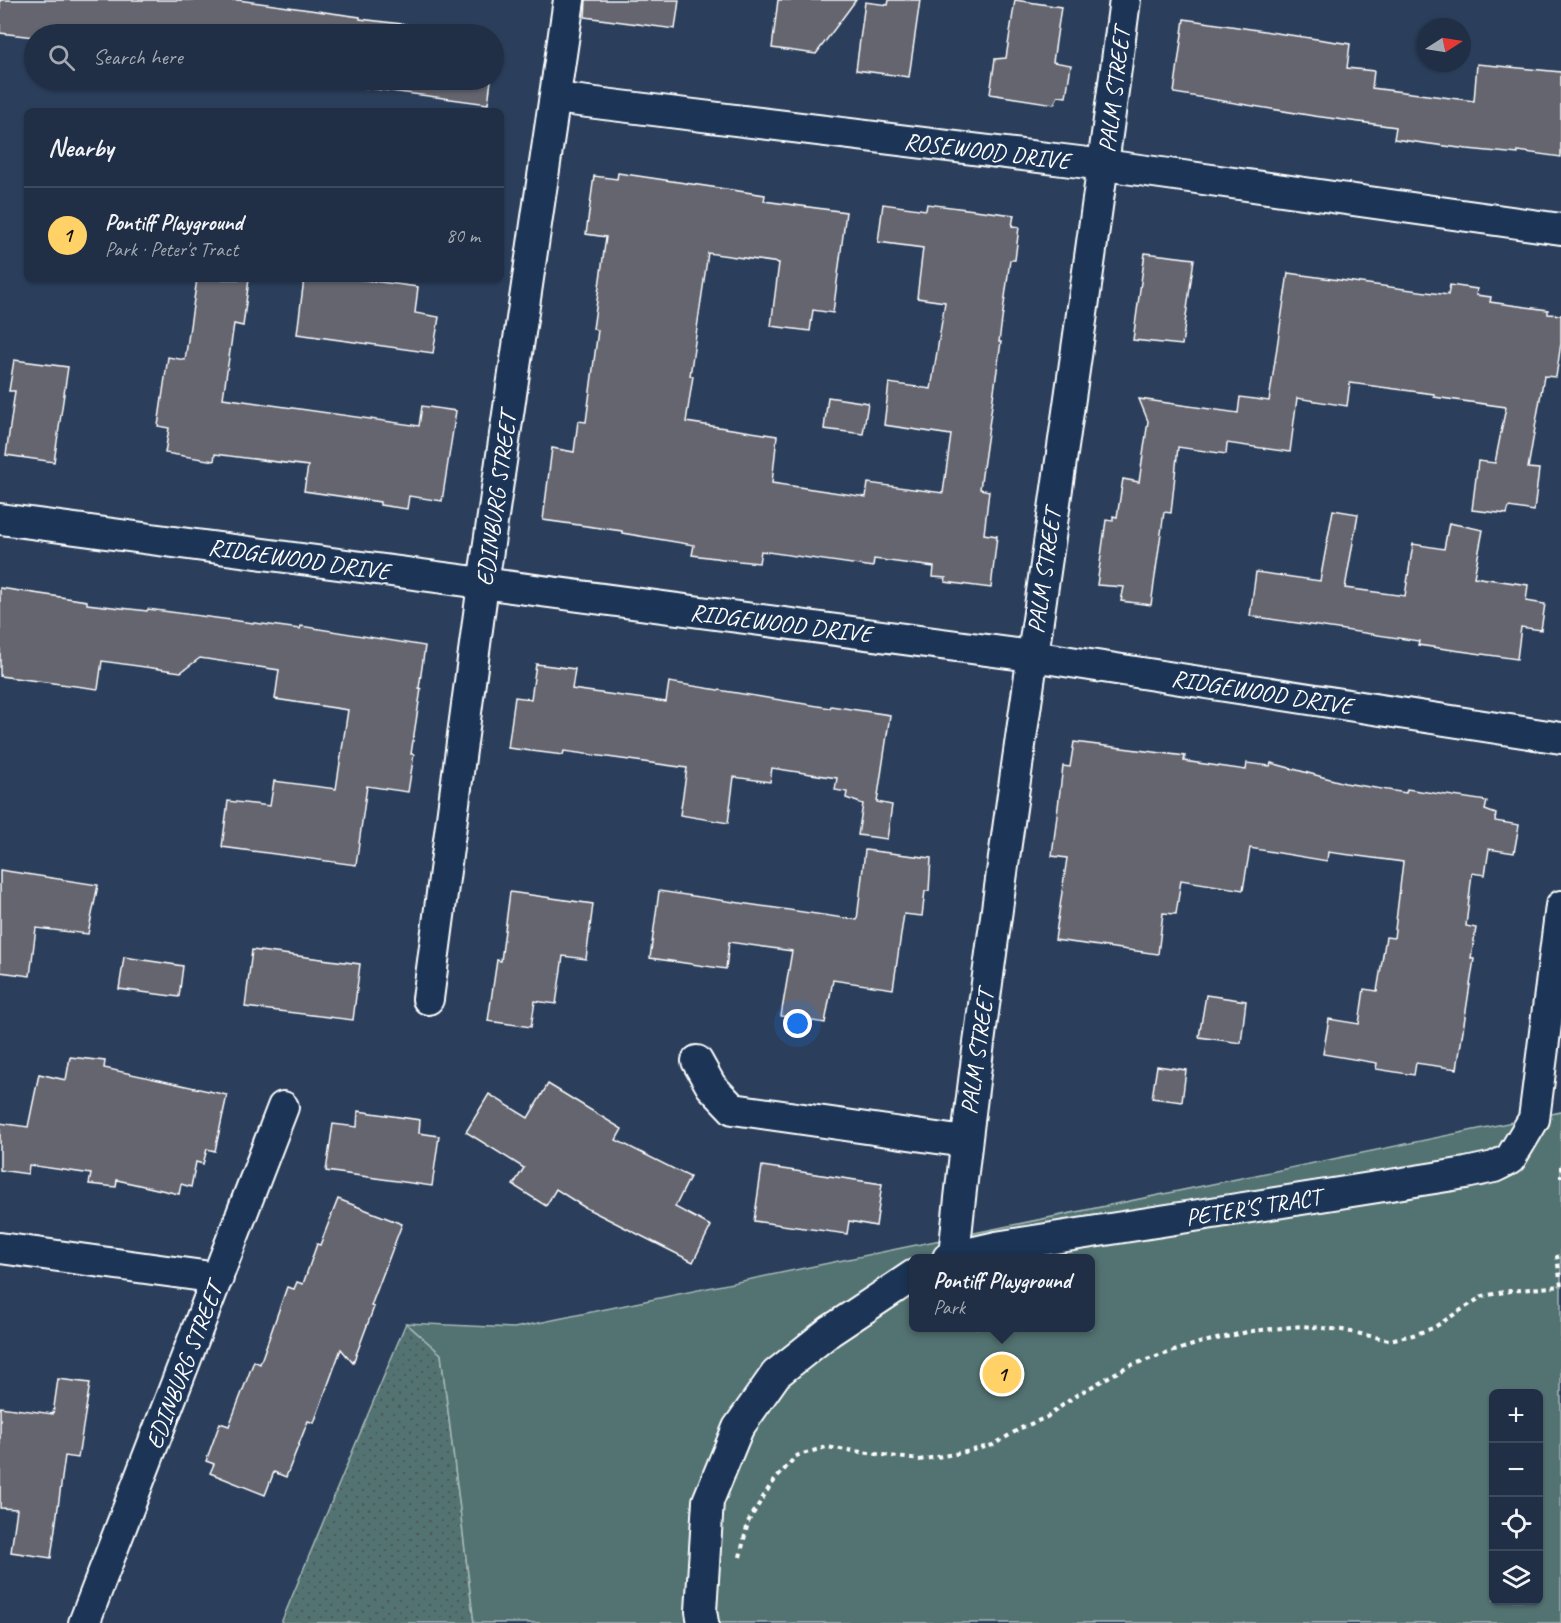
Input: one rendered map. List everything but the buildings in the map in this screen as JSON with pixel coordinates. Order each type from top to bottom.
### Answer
[{"type":"street","name":"EDINBURG STREET","points":[[428,999],[483,584],[569,0]]},
{"type":"street","name":"PALM STREET","points":[[951,1254],[1032,656],[1104,165],[1125,0]]},
{"type":"street","name":"ROSEWOOD DRIVE","points":[[555,98],[1104,165],[1561,229]]},
{"type":"street","name":"RIDGEWOOD DRIVE","points":[[0,519],[1032,656],[1561,738]]},
{"type":"street","name":"PETER'S TRACT","points":[[964,1254],[996,1247],[1494,1167],[1510,1159],[1534,1119],[1561,906]]},
{"type":"street","name":"PALM STREET","points":[[697,1061],[711,1086],[733,1109],[965,1142]]},
{"type":"street","name":"EDINBURG STREET","points":[[84,1623],[282,1107]]},
{"type":"street","points":[[0,1248],[218,1278]]},
{"type":"street","points":[[703,1623],[701,1611],[708,1501],[738,1428],[776,1374],[830,1330],[909,1278]]},
{"type":"path","points":[[1561,1166],[1561,1178]]},
{"type":"path","points":[[738,1562],[748,1522],[771,1486],[796,1456],[826,1447],[919,1460],[993,1445],[1021,1428],[1047,1417],[1086,1390],[1128,1366],[1198,1343],[1252,1331],[1302,1326],[1342,1330],[1389,1340],[1413,1335],[1432,1328],[1483,1296],[1561,1286],[1557,1257],[1561,1256]]},
{"type":"green space","points":[[1561,1112],[1561,1623],[474,1623],[441,1354],[406,1323],[514,1328]]},
{"type":"green space","points":[[406,1323],[441,1354],[474,1623],[281,1623]]},
{"type":"place","name":"Pontiff Playground","points":[[1002,1374]]}]
